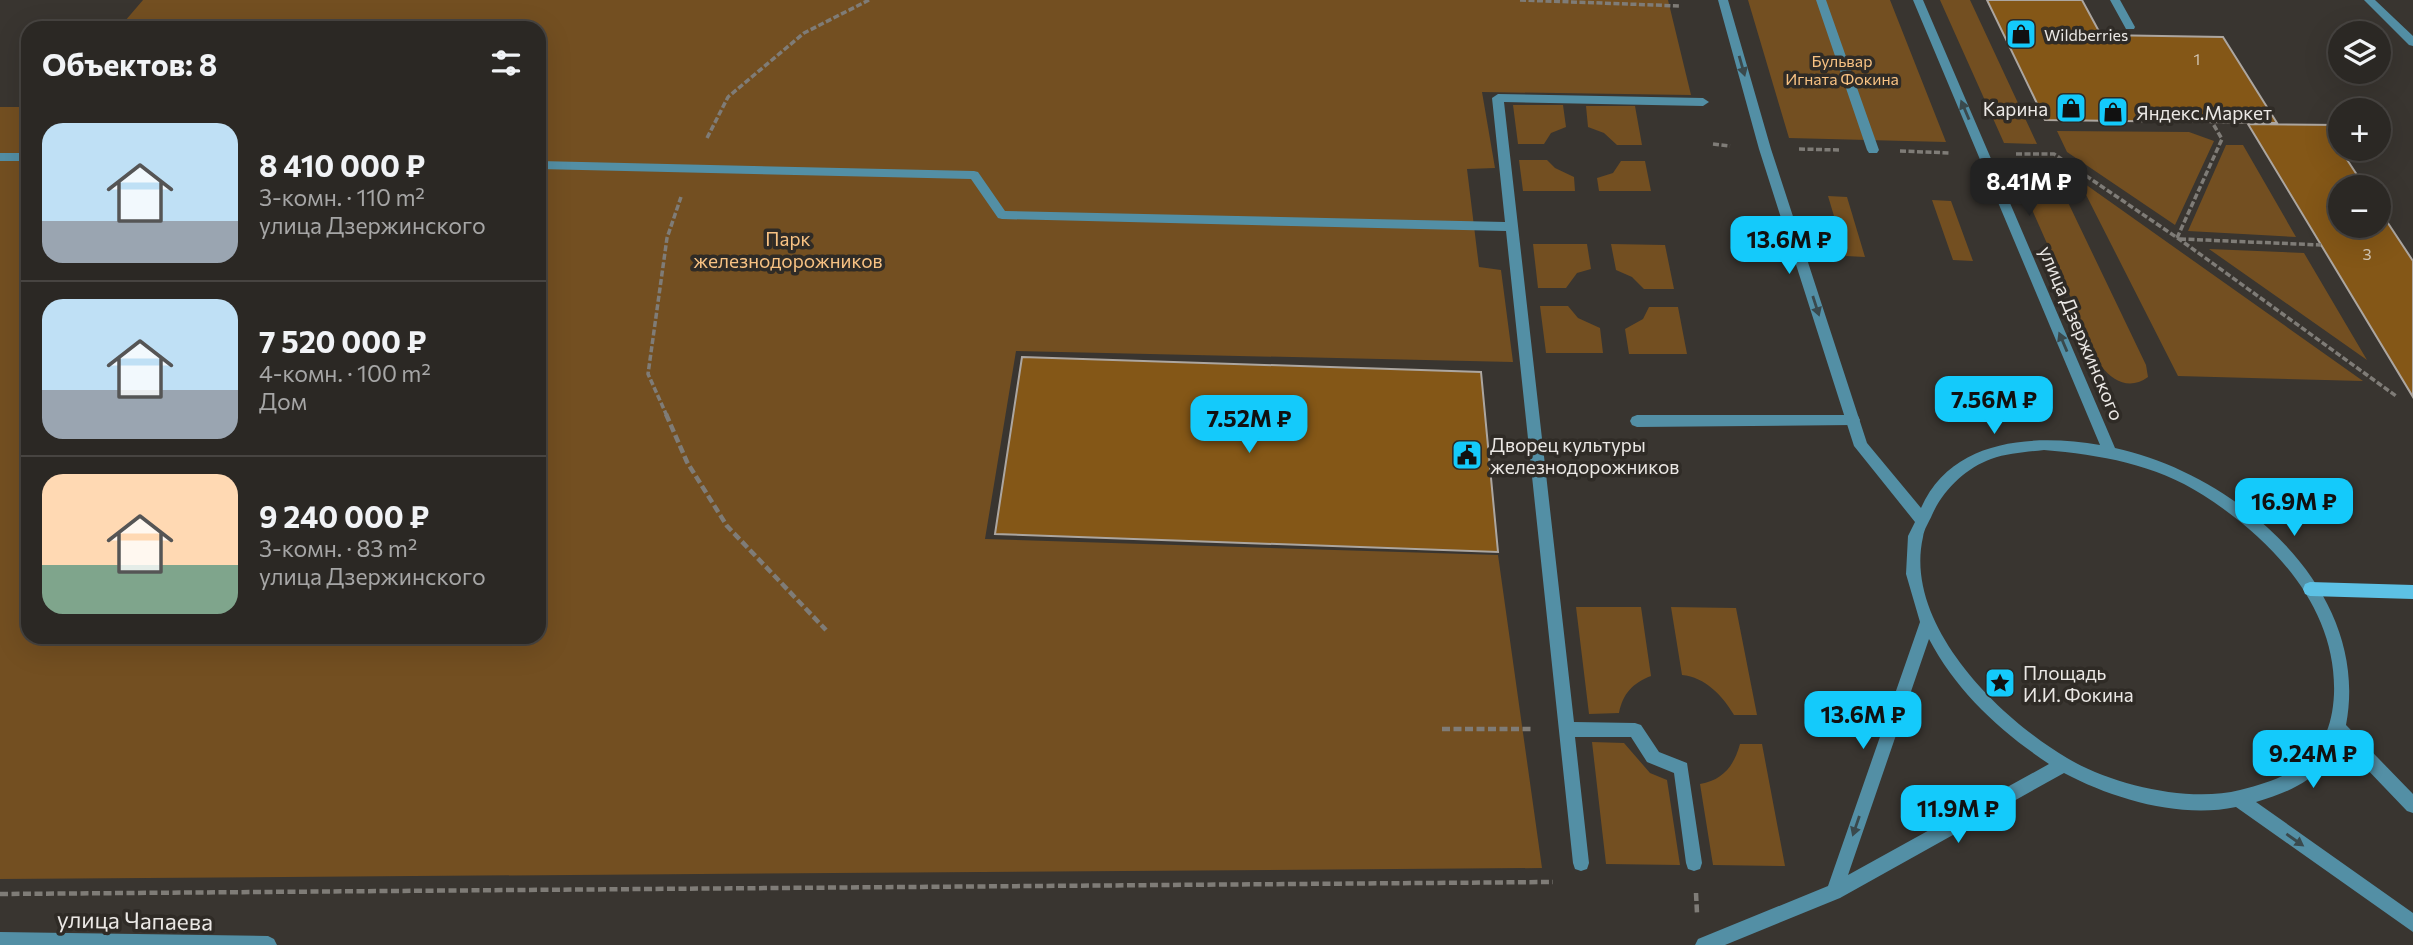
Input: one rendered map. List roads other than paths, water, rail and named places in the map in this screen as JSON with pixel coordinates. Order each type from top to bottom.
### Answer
[{"type":"street","points":[[1723,0],[1765,149],[1861,446],[1920,518]]},
{"type":"street","points":[[1821,0],[1872,150]]},
{"type":"street","name":"улица Дзержинского","points":[[1918,0],[2109,450]]},
{"type":"street","points":[[2115,0],[2130,27]]},
{"type":"street","points":[[2368,0],[2413,42]]},
{"type":"street","points":[[1581,863],[1499,98],[1703,102]]},
{"type":"street","points":[[0,157],[21,157]]},
{"type":"street","points":[[546,164],[974,175],[1002,215],[1513,227]]},
{"type":"street","points":[[1637,421],[1853,420]]},
{"type":"street","points":[[2044,444],[2109,450],[2176,473],[2240,512],[2293,562],[2330,621],[2345,681],[2337,727],[2335,736],[2299,778],[2239,800],[2166,800],[2063,765],[2015,732],[1961,680],[1927,623],[1912,567],[1920,518],[1946,480],[1988,454],[2044,444]]},
{"type":"street","points":[[2310,589],[2413,592]]},
{"type":"street","points":[[1834,892],[1927,623]]},
{"type":"street","points":[[2337,727],[2413,805]]},
{"type":"street","points":[[1567,729],[1635,730],[1653,757],[1681,768],[1694,863]]},
{"type":"street","points":[[1704,945],[1834,892],[2063,765]]},
{"type":"street","points":[[2239,800],[2413,923]]},
{"type":"street","name":"улица Чапаева","points":[[0,941],[268,945]]},
{"type":"place","name":"Wildberries","points":[[2021,34]]},
{"type":"place","name":"Карина","points":[[2071,108]]},
{"type":"place","name":"Яндекс.Маркет","points":[[2113,112]]},
{"type":"place","name":"Дворец культуры железнодорожников","points":[[1467,455]]},
{"type":"place","name":"Площадь И.И. Фокина","points":[[2000,683]]},
{"type":"park label","name":"Бульвар Игната Фокина","points":[[1842,69]]},
{"type":"park label","name":"Парк железнодорожников","points":[[788,249]]}]
